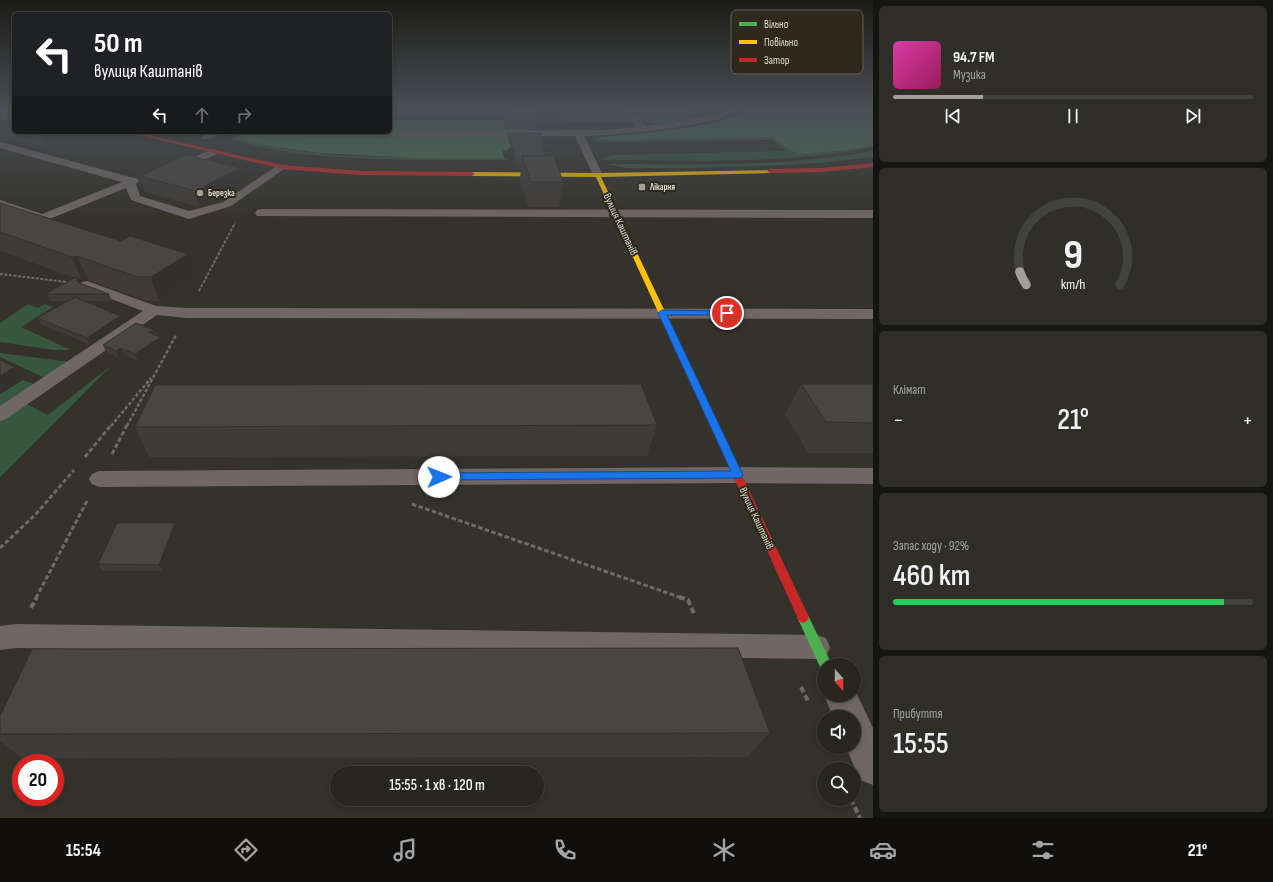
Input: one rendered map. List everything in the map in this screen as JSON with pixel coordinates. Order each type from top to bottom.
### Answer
[{"type":"street","points":[[188,146],[282,167],[361,173],[598,175],[823,170],[873,165]]},
{"type":"street","name":"вулиця Каштанів","points":[[598,175],[822,656]]},
{"type":"street","points":[[861,741],[873,767]]},
{"type":"lane","points":[[4,146],[130,181]]},
{"type":"lane","points":[[584,146],[598,175]]},
{"type":"lane","points":[[166,173],[213,152]]},
{"type":"lane","points":[[130,181],[135,198],[189,215],[227,204],[282,167]]},
{"type":"lane","points":[[0,204],[42,218],[130,181],[145,180]]},
{"type":"lane","points":[[261,213],[873,214]]},
{"type":"lane","points":[[87,284],[154,310],[187,313],[873,314]]},
{"type":"lane","points":[[0,415],[154,310]]},
{"type":"lane","points":[[99,479],[738,475],[873,476]]},
{"type":"lane","points":[[8,637],[710,646],[822,656]]},
{"type":"path","points":[[8,637],[99,479],[241,212],[227,204]]},
{"type":"path","points":[[0,274],[87,284]]},
{"type":"path","points":[[396,477],[409,503],[688,600],[710,646]]},
{"type":"path","points":[[854,806],[860,818]]},
{"type":"green space","points":[[260,146],[273,146],[305,152],[355,156],[404,158],[504,158],[507,160],[404,160],[353,158],[284,151]]},
{"type":"green space","points":[[272,146],[531,146],[533,148],[507,148],[508,150],[502,151],[504,158],[416,158],[320,153]]},
{"type":"green space","points":[[780,146],[785,146],[797,155],[873,146],[840,153],[773,159],[705,161],[603,160],[605,157],[613,155],[787,151]]},
{"type":"green space","points":[[785,146],[872,146],[839,151],[797,155]]},
{"type":"green space","points":[[873,151],[873,157],[842,161],[781,165],[626,168],[607,164],[741,164],[807,160]]},
{"type":"green space","points":[[28,304],[38,308],[45,304],[53,307],[21,327],[71,350],[54,350],[0,342],[0,323]]},
{"type":"green space","points":[[0,353],[70,362],[45,378],[0,357]]},
{"type":"green space","points":[[112,365],[0,477],[0,420],[25,403],[48,415]]},
{"type":"green space","points":[[23,380],[36,385],[0,409],[0,394]]},
{"type":"building","points":[[512,146],[543,146],[546,156],[522,156],[522,163],[517,163]]},
{"type":"building","points":[[186,155],[240,168],[195,191],[140,176]]},
{"type":"building","points":[[522,156],[554,156],[563,182],[531,182]]},
{"type":"building","points":[[0,203],[121,241],[130,236],[188,254],[151,277],[137,277],[77,256],[72,257],[0,232]]},
{"type":"building","points":[[76,277],[76,280],[79,283],[109,294],[46,294]]},
{"type":"building","points":[[75,297],[120,316],[87,338],[37,318]]},
{"type":"building","points":[[136,323],[157,331],[148,332],[161,337],[135,354],[121,348],[116,351],[103,345]]},
{"type":"building","points":[[0,360],[15,367],[0,376]]},
{"type":"building","points":[[641,384],[657,425],[135,427],[155,385]]},
{"type":"building","points":[[801,384],[873,384],[873,423],[826,422]]},
{"type":"building","points":[[117,523],[175,523],[159,565],[98,564]]},
{"type":"building","points":[[738,648],[770,733],[0,734],[0,716],[32,649]]},
{"type":"traffic: fast","points":[[803,617],[823,658]]},
{"type":"traffic: slow","points":[[472,174],[598,175],[770,171]]},
{"type":"traffic: slow","points":[[598,175],[693,379]]},
{"type":"traffic: jam","points":[[190,146],[282,167],[361,173],[472,174]]},
{"type":"traffic: jam","points":[[770,171],[823,170],[873,165]]},
{"type":"traffic: jam","points":[[693,379],[803,617]]},
{"type":"place","name":"Лікарня","points":[[642,187]]},
{"type":"place","name":"Березка","points":[[200,193]]},
{"type":"route","points":[[439,477],[738,475],[662,313],[727,313]]}]
